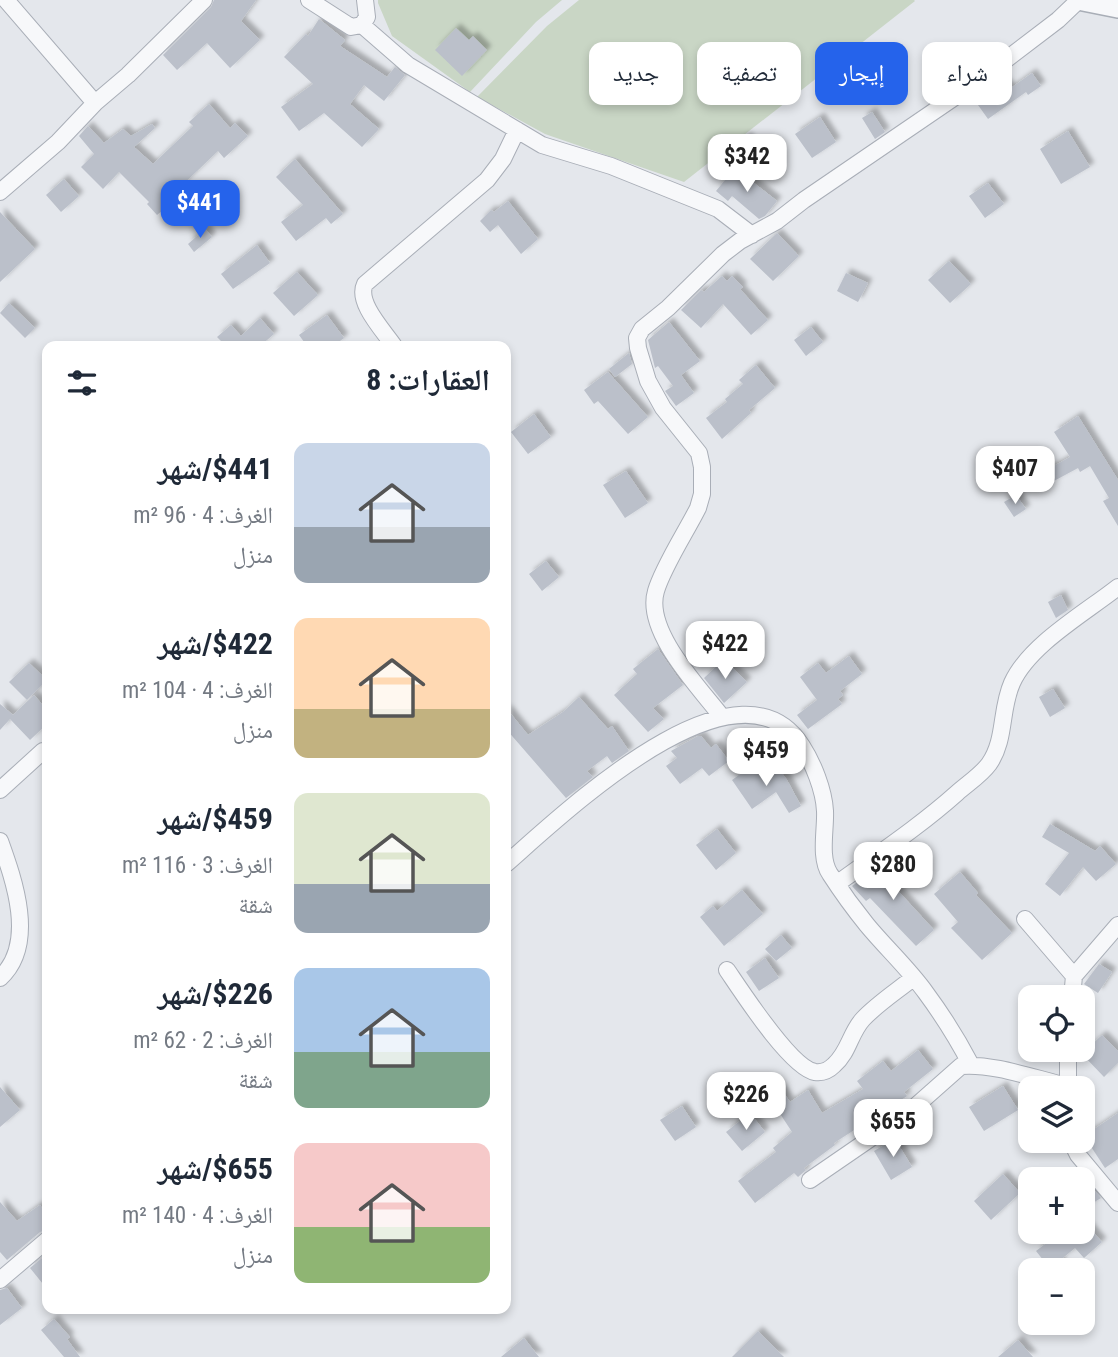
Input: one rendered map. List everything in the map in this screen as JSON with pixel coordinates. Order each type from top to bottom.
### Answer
[{"type":"street","points":[[6,0],[95,103]]},
{"type":"street","points":[[0,192],[58,142],[95,103],[128,75],[204,0]]},
{"type":"street","points":[[309,0],[351,27],[362,25],[367,17],[365,0]]},
{"type":"street","points":[[722,717],[665,642],[653,607],[656,591],[698,508],[702,494],[702,467],[699,453],[663,408],[648,382],[638,348],[637,338],[642,329],[668,309],[723,254],[740,241],[777,221],[974,84],[1081,0],[1118,7]]},
{"type":"street","points":[[362,25],[408,65],[542,145],[611,166],[718,209],[752,235]]},
{"type":"street","points":[[391,341],[363,301],[361,292],[365,284],[487,180],[503,159],[517,130]]},
{"type":"street","points":[[838,883],[926,821],[987,766],[1002,734],[1002,711],[1013,682],[1028,659],[1118,587]]},
{"type":"street","points":[[511,860],[612,776],[693,726],[722,717],[763,716],[778,721],[802,747],[820,788],[825,808],[825,859],[828,872],[866,924],[945,1020],[971,1065]]},
{"type":"street","points":[[0,790],[42,752]]},
{"type":"street","points":[[0,841],[12,873],[20,933],[18,952],[0,978]]},
{"type":"street","points":[[1025,919],[1074,976]]},
{"type":"street","points":[[1073,985],[1074,976],[1118,925]]},
{"type":"street","points":[[727,970],[774,1036],[798,1063],[813,1072],[825,1071],[835,1065],[846,1053],[861,1020],[913,978]]},
{"type":"street","points":[[810,1180],[909,1112],[961,1066],[971,1065],[1020,1076]]},
{"type":"street","points":[[1077,1153],[1112,1182],[1118,1202]]},
{"type":"street","points":[[0,1280],[42,1244]]},
{"type":"green space","points":[[378,0],[562,0],[536,22],[470,92],[392,36]]},
{"type":"green space","points":[[579,0],[915,1],[863,42],[815,42],[815,79],[801,90],[801,42],[697,42],[697,105],[782,105],[684,182],[545,134],[477,97],[547,26]]},
{"type":"building","points":[[214,0],[256,0],[241,21],[260,40],[230,68],[207,43],[177,70],[163,55],[211,7]]},
{"type":"building","points":[[319,19],[345,40],[340,46],[387,77],[395,67],[405,75],[384,101],[364,85],[350,104],[379,129],[362,147],[324,113],[299,131],[281,107],[313,84],[284,57],[306,34],[308,36]]},
{"type":"building","points":[[456,28],[469,40],[473,36],[487,50],[462,76],[435,50]]},
{"type":"building","points":[[1032,73],[1041,86],[1012,102],[1012,87]]},
{"type":"building","points":[[209,104],[230,128],[235,123],[248,136],[224,158],[218,151],[173,194],[177,198],[157,215],[147,204],[149,202],[119,172],[103,189],[81,167],[94,154],[79,136],[88,126],[104,143],[123,129],[131,136],[152,124],[155,128],[134,147],[153,164],[193,126],[189,122]]},
{"type":"building","points":[[978,105],[1008,105],[988,119]]},
{"type":"building","points":[[872,112],[885,132],[875,139],[862,118]]},
{"type":"building","points":[[820,117],[836,142],[812,158],[795,134]]},
{"type":"building","points":[[1068,131],[1090,167],[1061,184],[1040,149]]},
{"type":"building","points":[[747,136],[756,148],[737,162],[728,150]]},
{"type":"building","points":[[295,159],[343,214],[331,224],[326,218],[296,241],[281,222],[303,205],[276,177]]},
{"type":"building","points":[[735,168],[777,201],[765,216],[759,219],[732,196],[728,201],[716,191]]},
{"type":"building","points":[[64,179],[79,196],[61,212],[46,195]]},
{"type":"building","points":[[988,183],[1004,204],[985,218],[969,196]]},
{"type":"building","points":[[508,201],[538,239],[521,254],[498,225],[490,232],[480,221],[491,210],[494,212]]},
{"type":"building","points":[[0,212],[35,249],[0,282]]},
{"type":"building","points":[[205,229],[212,237],[194,252],[188,244]]},
{"type":"building","points":[[777,233],[799,256],[773,281],[750,259]]},
{"type":"building","points":[[257,245],[270,263],[233,289],[221,274]]},
{"type":"building","points":[[949,261],[971,284],[950,303],[928,280]]},
{"type":"building","points":[[297,272],[318,295],[294,316],[273,293]]},
{"type":"building","points":[[846,273],[868,283],[858,302],[837,291]]},
{"type":"building","points":[[722,276],[727,281],[732,276],[768,320],[751,335],[723,304],[701,328],[681,310],[701,290],[704,292]]},
{"type":"building","points":[[9,303],[35,328],[25,338],[0,313]]},
{"type":"building","points":[[327,315],[344,338],[340,341],[303,341],[299,335]]},
{"type":"building","points":[[260,318],[274,334],[266,341],[221,341],[217,337],[231,325],[241,336]]},
{"type":"building","points":[[669,322],[700,361],[681,375],[694,393],[676,406],[665,391],[673,386],[658,366],[655,368],[648,340]]},
{"type":"building","points":[[811,327],[823,342],[806,356],[794,340]]},
{"type":"building","points":[[629,353],[632,364],[615,377],[609,369]]},
{"type":"building","points":[[756,365],[775,388],[749,410],[751,413],[722,439],[706,418],[727,402],[725,399],[743,384],[739,380]]},
{"type":"building","points":[[608,372],[648,417],[628,434],[598,401],[594,404],[584,390]]},
{"type":"building","points":[[534,414],[551,437],[528,454],[511,432]]},
{"type":"building","points":[[1078,416],[1118,480],[1118,526],[1103,501],[1109,498],[1090,466],[1080,472],[1078,468],[1052,482],[1045,471],[1070,457],[1054,432]]},
{"type":"building","points":[[626,471],[648,503],[625,518],[603,485]]},
{"type":"building","points":[[1016,495],[1026,509],[1014,517],[1004,502]]},
{"type":"building","points":[[546,561],[559,577],[542,591],[529,574]]},
{"type":"building","points":[[1061,595],[1068,610],[1056,618],[1048,602]]},
{"type":"building","points":[[658,649],[683,685],[653,708],[664,719],[648,732],[614,695],[637,674],[633,669]]},
{"type":"building","points":[[849,656],[862,674],[840,691],[843,695],[838,699],[842,704],[808,729],[797,715],[817,700],[800,677],[818,663],[826,673]]},
{"type":"building","points":[[724,659],[747,682],[724,703],[704,678]]},
{"type":"building","points":[[29,663],[42,675],[42,685],[27,700],[9,682]]},
{"type":"building","points":[[1053,689],[1065,708],[1050,717],[1039,697]]},
{"type":"building","points":[[34,695],[42,704],[42,729],[30,740],[10,719],[0,730],[0,704],[13,715]]},
{"type":"building","points":[[579,697],[608,729],[612,726],[629,751],[612,763],[607,756],[587,771],[593,777],[566,798],[511,735],[511,714],[528,735],[563,712]]},
{"type":"building","points":[[698,736],[711,748],[716,744],[729,761],[709,776],[702,768],[680,784],[666,766],[677,758],[671,751]]},
{"type":"building","points":[[753,765],[763,780],[778,768],[801,806],[789,813],[776,792],[752,809],[732,780]]},
{"type":"building","points":[[1050,824],[1095,851],[1100,846],[1116,864],[1096,881],[1083,867],[1060,896],[1045,884],[1069,853],[1042,837]]},
{"type":"building","points":[[717,829],[736,853],[716,870],[696,845]]},
{"type":"building","points":[[891,858],[902,870],[889,881],[934,930],[916,946],[870,898],[866,901],[852,886]]},
{"type":"building","points":[[960,872],[978,893],[976,895],[1012,933],[982,960],[951,928],[958,922],[934,894]]},
{"type":"building","points":[[742,890],[763,914],[724,946],[700,917],[713,906],[717,911]]},
{"type":"building","points":[[781,935],[792,948],[776,961],[765,949]]},
{"type":"building","points":[[765,958],[779,978],[759,991],[746,972]]},
{"type":"building","points":[[1099,964],[1112,972],[1098,993],[1095,991],[1095,985],[1084,984]]},
{"type":"building","points":[[1102,1035],[1118,1051],[1118,1063],[1104,1077],[1090,1062],[1095,1062],[1095,1042]]},
{"type":"building","points":[[918,1050],[933,1069],[904,1092],[907,1096],[834,1143],[835,1145],[804,1168],[806,1170],[798,1177],[794,1173],[755,1203],[738,1181],[776,1152],[773,1148],[792,1132],[775,1106],[769,1110],[761,1100],[779,1086],[790,1102],[808,1090],[822,1113],[863,1089],[857,1081],[883,1061],[891,1071]]},
{"type":"building","points":[[1003,1086],[1018,1110],[984,1131],[969,1107]]},
{"type":"building","points":[[0,1087],[20,1110],[0,1127]]},
{"type":"building","points":[[682,1106],[696,1127],[675,1141],[660,1120]]},
{"type":"building","points":[[750,1113],[765,1132],[742,1151],[726,1132]]},
{"type":"building","points":[[1118,1113],[1118,1159],[1105,1168],[1095,1153],[1095,1129]]},
{"type":"building","points":[[895,1139],[912,1167],[891,1180],[874,1151]]},
{"type":"building","points":[[1003,1174],[1018,1191],[1018,1195],[991,1220],[974,1201]]},
{"type":"building","points":[[1095,1191],[1101,1198],[1095,1202]]},
{"type":"building","points":[[0,1202],[17,1221],[40,1205],[42,1231],[7,1260],[0,1252]]},
{"type":"building","points":[[1095,1234],[1102,1242],[1084,1258],[1075,1248],[1063,1258],[1042,1258],[1036,1251],[1045,1244],[1095,1244]]},
{"type":"building","points":[[42,1258],[42,1283],[30,1268]]},
{"type":"building","points":[[7,1288],[22,1308],[0,1325],[0,1290]]},
{"type":"building","points":[[54,1319],[70,1337],[67,1339],[80,1357],[64,1357],[41,1330]]},
{"type":"building","points":[[758,1331],[784,1357],[732,1357]]},
{"type":"building","points":[[524,1338],[539,1357],[501,1357]]},
{"type":"building","points":[[1018,1340],[1033,1357],[998,1357]]}]
